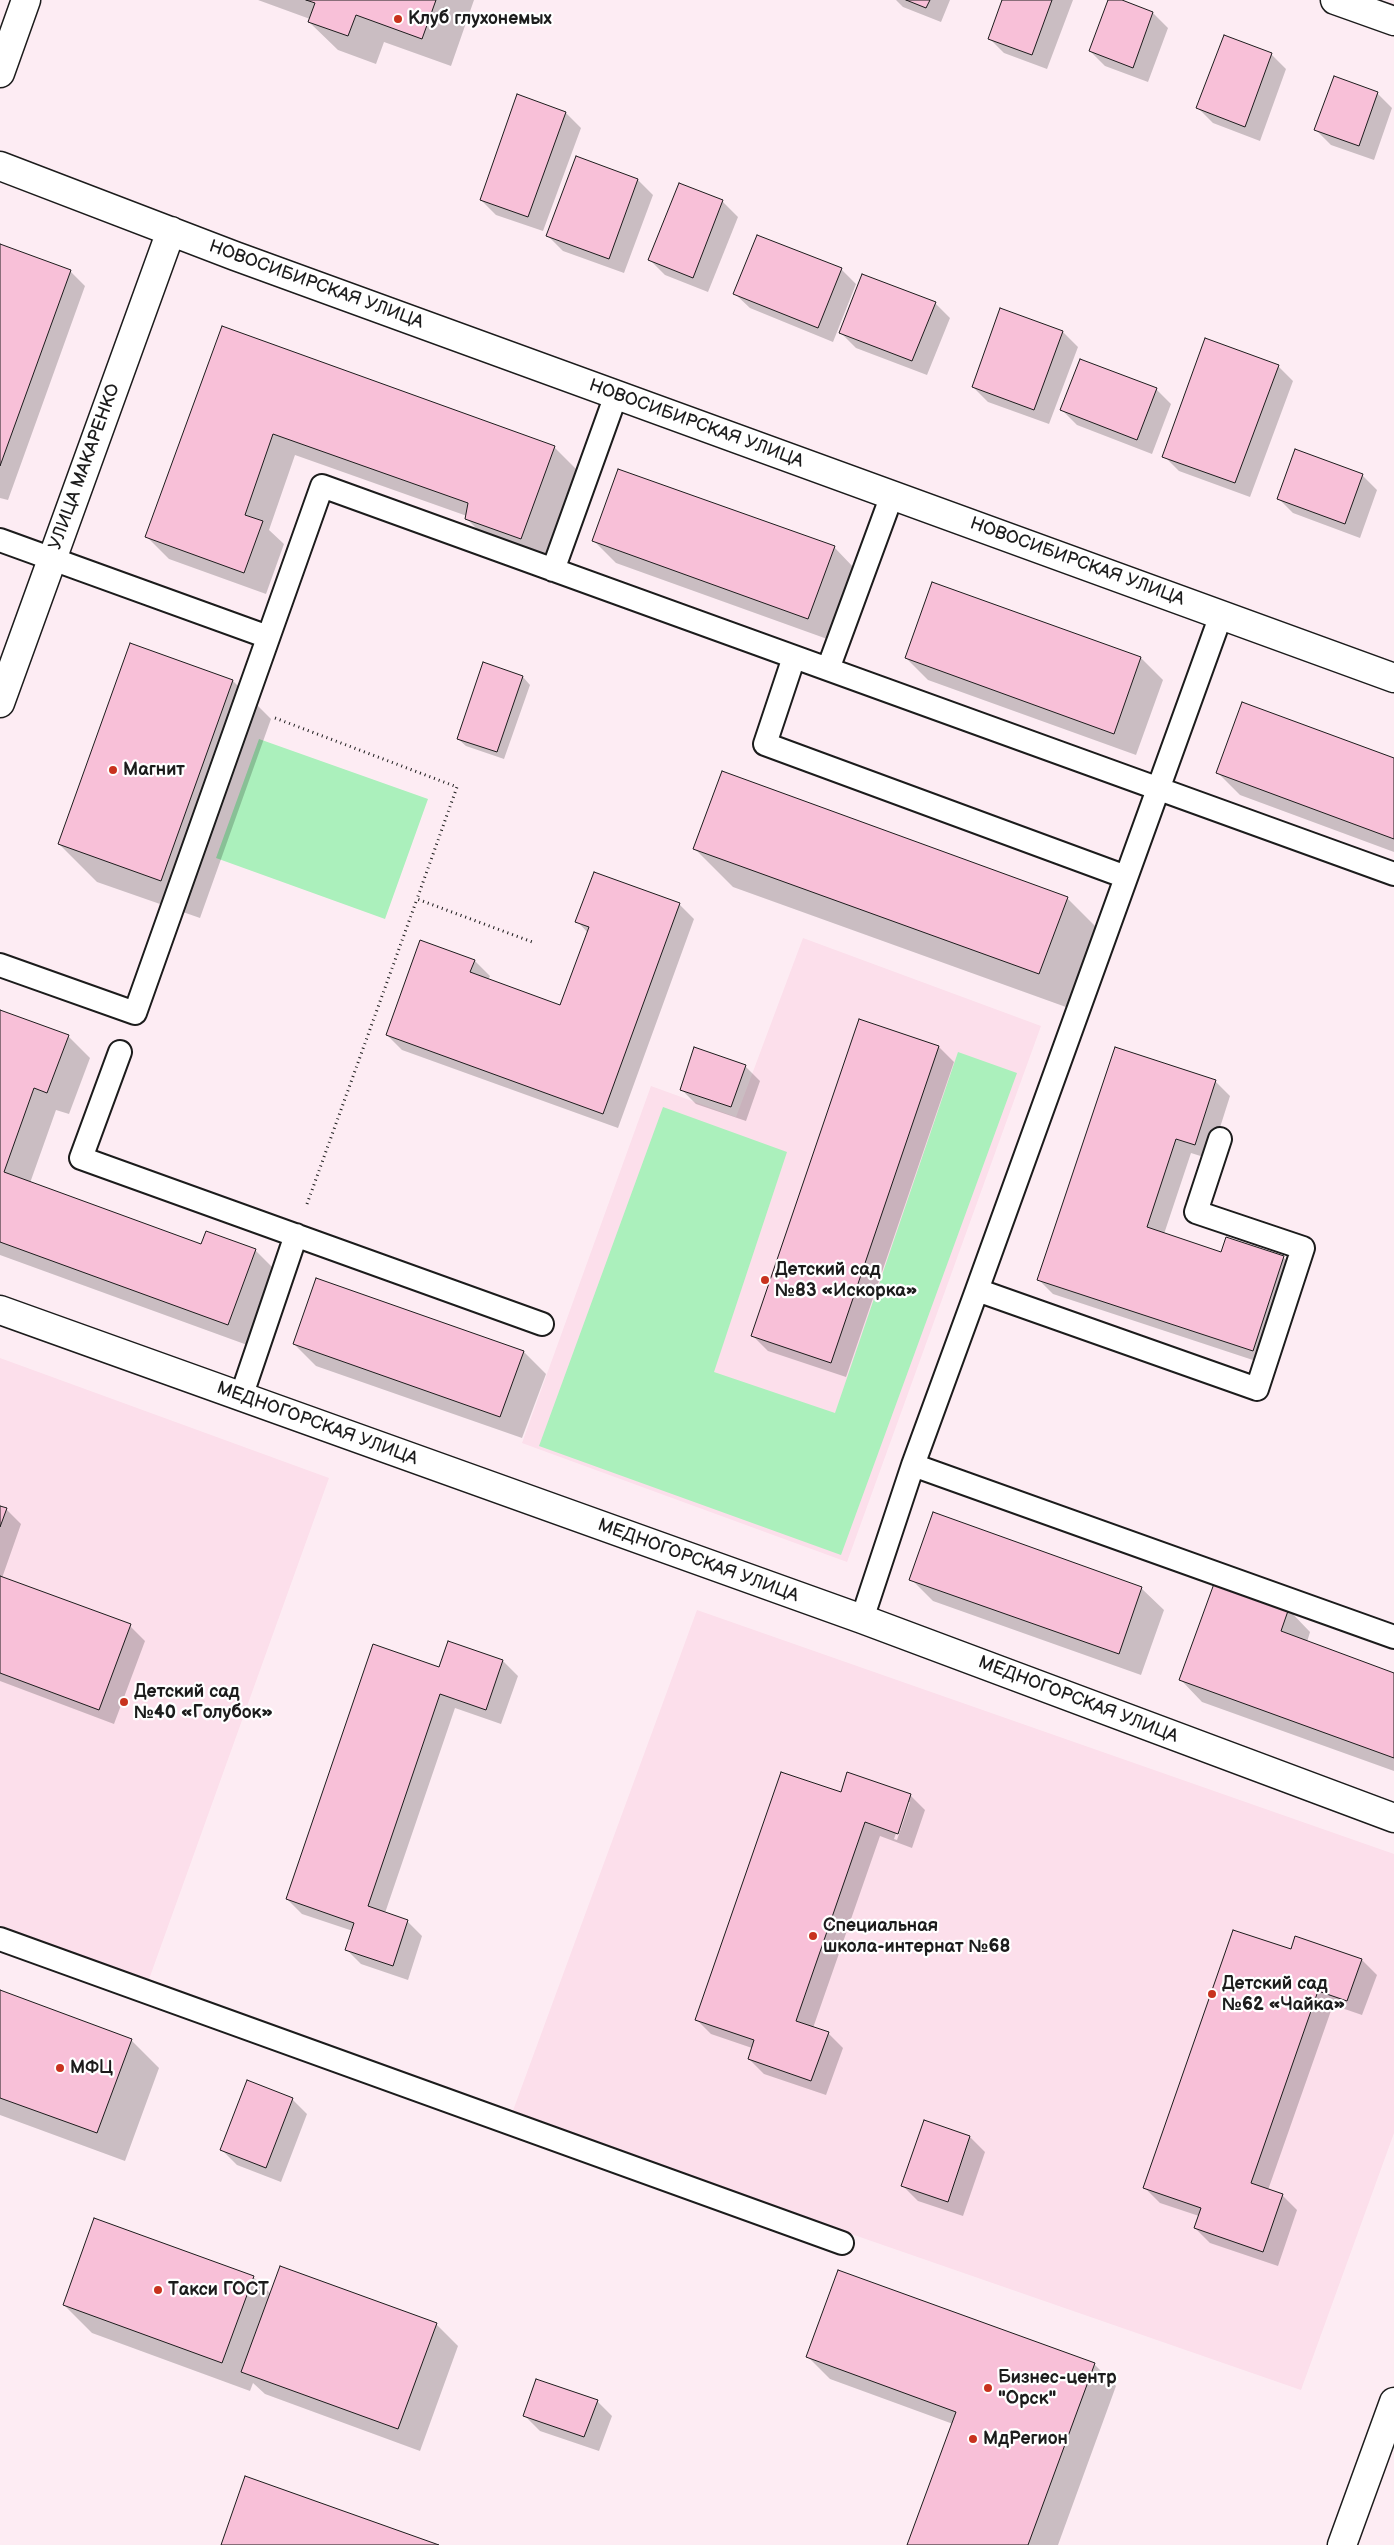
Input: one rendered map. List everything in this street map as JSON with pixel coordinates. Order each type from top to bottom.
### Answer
[{"type":"street","points":[[0,73],[26,0]]},
{"type":"street","points":[[1336,0],[1394,21]]},
{"type":"street","name":"НОВОСИБИРСКАЯ УЛИЦА","points":[[0,166],[616,395],[1394,678]]},
{"type":"street","name":"УЛИЦА МАКАРЕНКО","points":[[0,703],[171,231]]},
{"type":"street","name":"МЕДНОГОРСКАЯ УЛИЦА","points":[[0,1310],[862,1619],[1394,1818]]},
{"type":"street","points":[[1342,2545],[1394,2402]]},
{"type":"lane","points":[[553,570],[616,395]]},
{"type":"lane","points":[[0,965],[135,1013],[322,486],[1394,874]]},
{"type":"lane","points":[[828,669],[892,495]]},
{"type":"lane","points":[[0,540],[268,637]]},
{"type":"lane","points":[[862,1619],[914,1465],[1221,615]]},
{"type":"lane","points":[[794,657],[765,744],[1126,877]]},
{"type":"lane","points":[[120,1052],[80,1158],[542,1324]]},
{"type":"lane","points":[[977,1290],[1257,1389],[1303,1248],[1196,1212],[1220,1139]]},
{"type":"lane","points":[[241,1397],[296,1236]]},
{"type":"lane","points":[[914,1465],[1394,1637]]},
{"type":"lane","points":[[0,1939],[842,2243]]},
{"type":"path","points":[[243,706],[457,788],[296,1236]]},
{"type":"path","points":[[418,899],[535,943]]},
{"type":"shaded area","name":"Детский сад №83 «Искорка»","points":[[803,938],[1041,1026],[847,1562],[522,1443],[651,1086],[736,1117]]},
{"type":"shaded area","name":"Детский сад №40 «Голубок»","points":[[0,1358],[329,1478],[148,1982],[0,1927]]},
{"type":"shaded area","points":[[697,1610],[1394,1854],[1394,2133],[1301,2390],[511,2116]]},
{"type":"green space","points":[[259,739],[428,799],[385,919],[216,858]]},
{"type":"green space","points":[[958,1052],[1017,1073],[841,1555],[539,1446],[663,1107],[787,1152],[714,1372],[835,1413]]},
{"type":"building","name":"Клуб глухонемых","points":[[306,0],[436,0],[422,39],[356,15],[348,36],[308,22],[315,3]]},
{"type":"building","points":[[906,0],[930,0],[926,8]]},
{"type":"building","points":[[1002,0],[1052,0],[1032,55],[988,39]]},
{"type":"building","points":[[1108,0],[1122,0],[1153,12],[1133,68],[1089,51]]},
{"type":"building","points":[[1224,35],[1272,53],[1245,127],[1196,108]]},
{"type":"building","points":[[1334,76],[1378,92],[1359,146],[1314,130]]},
{"type":"building","points":[[517,94],[566,112],[528,217],[480,200]]},
{"type":"building","points":[[576,156],[638,179],[609,259],[546,236]]},
{"type":"building","points":[[679,183],[723,200],[693,278],[648,260]]},
{"type":"building","points":[[757,235],[842,268],[818,328],[733,294]]},
{"type":"building","points":[[0,244],[71,270],[0,466]]},
{"type":"building","points":[[862,274],[936,302],[912,361],[839,333]]},
{"type":"building","points":[[1000,308],[1063,331],[1034,410],[972,387]]},
{"type":"building","points":[[222,326],[555,446],[521,539],[465,519],[468,503],[273,434],[245,515],[263,521],[244,573],[145,537]]},
{"type":"building","points":[[1205,338],[1279,365],[1235,483],[1162,457]]},
{"type":"building","points":[[1080,359],[1157,388],[1137,440],[1060,410]]},
{"type":"building","points":[[1295,449],[1363,474],[1345,524],[1277,499]]},
{"type":"building","points":[[618,469],[835,546],[808,619],[592,541]]},
{"type":"building","points":[[932,582],[1141,657],[1114,734],[905,658]]},
{"type":"building","points":[[130,643],[233,680],[161,881],[58,844]]},
{"type":"building","points":[[483,662],[523,676],[497,752],[457,739]]},
{"type":"building","points":[[1242,702],[1394,758],[1394,839],[1216,773]]},
{"type":"building","points":[[722,771],[1068,897],[1039,974],[693,849]]},
{"type":"building","points":[[594,872],[680,903],[603,1114],[386,1035],[420,940],[475,960],[470,972],[560,1005],[589,927],[575,922]]},
{"type":"building","points":[[0,1010],[69,1035],[47,1093],[34,1088],[4,1172],[201,1244],[206,1231],[256,1249],[228,1325],[0,1242]]},
{"type":"building","points":[[859,1019],[939,1046],[831,1363],[751,1336]]},
{"type":"building","points":[[694,1047],[746,1065],[731,1107],[680,1090]]},
{"type":"building","points":[[1115,1047],[1216,1080],[1195,1145],[1176,1139],[1147,1227],[1221,1252],[1226,1237],[1284,1256],[1253,1351],[1037,1280]]},
{"type":"building","points":[[316,1278],[524,1351],[500,1417],[293,1344]]},
{"type":"building","points":[[0,1506],[7,1508],[0,1527]]},
{"type":"building","points":[[933,1512],[1142,1587],[1119,1654],[909,1580]]},
{"type":"building","points":[[0,1576],[131,1624],[99,1710],[0,1673]]},
{"type":"building","points":[[1215,1581],[1289,1608],[1281,1631],[1394,1673],[1394,1758],[1179,1680]]},
{"type":"building","points":[[448,1641],[503,1660],[486,1710],[440,1694],[368,1906],[408,1920],[393,1966],[345,1950],[354,1923],[286,1899],[373,1644],[439,1667]]},
{"type":"building","points":[[781,1772],[841,1792],[847,1772],[911,1794],[898,1834],[865,1822],[796,2021],[829,2032],[811,2081],[748,2059],[754,2040],[695,2020]]},
{"type":"building","points":[[1233,1930],[1291,1949],[1295,1936],[1362,1959],[1347,2001],[1318,1991],[1251,2183],[1283,2194],[1263,2252],[1194,2228],[1201,2208],[1143,2188]]},
{"type":"building","name":"МФЦ","points":[[0,1990],[132,2039],[97,2133],[0,2098]]},
{"type":"building","points":[[247,2080],[293,2098],[266,2168],[220,2150]]},
{"type":"building","points":[[924,2120],[970,2136],[948,2202],[901,2186]]},
{"type":"building","name":"Такси ГОСТ","points":[[94,2218],[254,2276],[222,2363],[63,2305]]},
{"type":"building","points":[[280,2266],[437,2323],[398,2429],[241,2372]]},
{"type":"building","name":"Бизнес-центр \"Орск\"","points":[[838,2270],[1095,2363],[1028,2545],[907,2545],[956,2412],[806,2357]]},
{"type":"building","points":[[536,2379],[598,2400],[584,2437],[523,2416]]},
{"type":"building","points":[[245,2476],[439,2545],[221,2545]]},
{"type":"place","name":"Клуб глухонемых","points":[[398,19]]},
{"type":"place","name":"Магнит","points":[[113,770]]},
{"type":"place","name":"Детский сад №83 «Искорка»","points":[[765,1280]]},
{"type":"place","name":"Детский сад №40 «Голубок»","points":[[124,1702]]},
{"type":"place","name":"Специальная школа-интернат №68","points":[[813,1936]]},
{"type":"place","name":"Детский сад №62 «Чайка»","points":[[1212,1994]]},
{"type":"place","name":"МФЦ","points":[[60,2068]]},
{"type":"place","name":"Такси ГОСТ","points":[[158,2290]]},
{"type":"place","name":"Бизнес-центр \"Орск\"","points":[[988,2388]]},
{"type":"place","name":"МдРегион","points":[[973,2439]]}]
